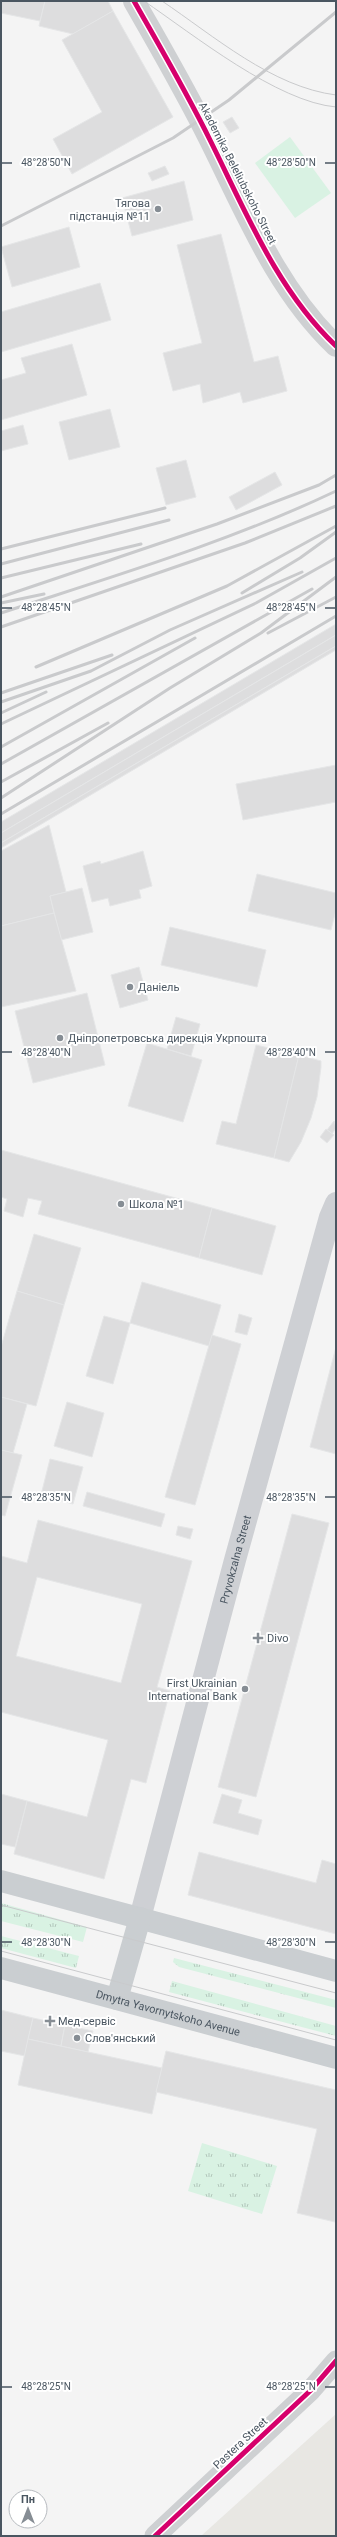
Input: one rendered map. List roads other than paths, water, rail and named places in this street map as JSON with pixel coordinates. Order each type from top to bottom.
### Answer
[{"type":"main road","name":"Pryvokzalna Street","points":[[140,1918],[260,1465],[328,1223],[336,1203]]},
{"type":"main road","points":[[1,1881],[336,1971]]},
{"type":"main road","points":[[118,1999],[140,1918]]},
{"type":"main road","name":"Dmytra Yavornytskoho Avenue","points":[[1,1968],[336,2058]]},
{"type":"street","name":"Akademika Beleliubskoho Street","points":[[134,1],[200,119],[283,280],[299,306],[336,346]]},
{"type":"street","name":"Pastera Street","points":[[155,2536],[311,2390],[336,2361]]},
{"type":"tram line","points":[[144,1],[211,48],[263,80],[288,93],[313,102],[336,107]]},
{"type":"tram line","points":[[162,1],[223,44],[267,71],[289,82],[312,90],[336,95]]},
{"type":"tram line","points":[[1,1905],[336,1993]]},
{"type":"tram line","points":[[1,1951],[336,2040]]},
{"type":"railway","points":[[1,226],[173,138],[229,100],[336,12]]},
{"type":"railway","points":[[1,597],[217,524],[319,485],[336,475]]},
{"type":"railway","points":[[1,613],[128,572],[213,542],[296,509],[336,491]]},
{"type":"railway","points":[[1,627],[245,543],[336,506]]},
{"type":"railway","points":[[1,549],[165,508]]},
{"type":"railway","points":[[1,564],[169,520]]},
{"type":"railway","points":[[36,667],[227,586],[336,526]]},
{"type":"railway","points":[[242,593],[300,558],[336,532]]},
{"type":"railway","points":[[1,578],[141,544]]},
{"type":"railway","points":[[1,724],[256,603],[336,558]]},
{"type":"railway","points":[[1,702],[91,671],[170,630],[302,572]]},
{"type":"railway","points":[[1,798],[170,688],[261,633],[336,577]]},
{"type":"railway","points":[[1,764],[312,589]]},
{"type":"railway","points":[[1,603],[44,594]]},
{"type":"railway","points":[[268,633],[336,597]]},
{"type":"railway","points":[[1,814],[336,616]]},
{"type":"railway","points":[[1,747],[195,638]]},
{"type":"railway","points":[[1,693],[112,655]]},
{"type":"railway","points":[[1,713],[46,692]]},
{"type":"railway","points":[[1,782],[108,723]]},
{"type":"place","name":"Тягова пiдстанцiя №11","points":[[158,209]]},
{"type":"place","name":"Даніель","points":[[130,987]]},
{"type":"place","name":"Дніпропетровська дирекція Укрпошта","points":[[60,1038]]},
{"type":"place","name":"Школа №1","points":[[121,1204]]},
{"type":"place","name":"Divo","points":[[258,1638]]},
{"type":"place","name":"First Ukrainian International Bank","points":[[245,1689]]},
{"type":"place","name":"Мед-сервіс","points":[[50,2021]]},
{"type":"place","name":"Слов'янський","points":[[77,2038]]}]
